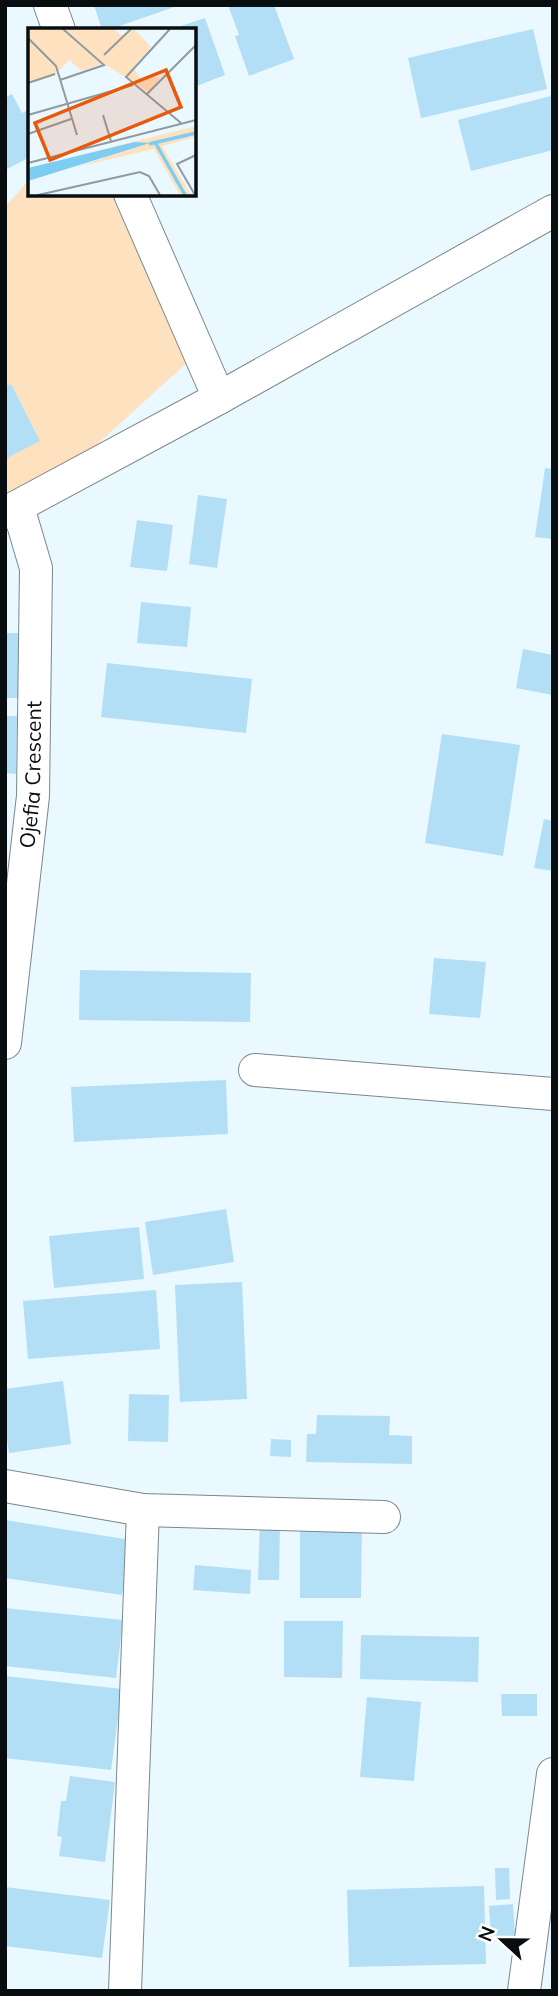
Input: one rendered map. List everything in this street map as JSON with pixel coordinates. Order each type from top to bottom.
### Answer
[{"type":"street","points":[[50,5],[58,28]]},
{"type":"street","points":[[131,196],[219,398]]},
{"type":"street","points":[[14,511],[553,211]]},
{"type":"street","name":"Ojefia Crescent","points":[[5,1043],[33,796],[36,568],[14,511]]},
{"type":"street","points":[[255,1070],[553,1094]]},
{"type":"street","points":[[5,1486],[143,1510],[384,1517]]},
{"type":"street","points":[[125,1991],[143,1510]]},
{"type":"street","points":[[524,1991],[553,1774]]},
{"type":"shaded area","points":[[28,181],[28,196],[116,196],[201,350],[5,528],[5,207]]},
{"type":"building","points":[[94,5],[177,5],[114,28],[101,28]]},
{"type":"building","points":[[228,5],[274,5],[294,59],[249,76]]},
{"type":"building","points":[[205,18],[225,75],[196,86],[196,28],[175,28]]},
{"type":"building","points":[[533,29],[547,89],[421,118],[408,58]]},
{"type":"building","points":[[12,94],[22,113],[28,110],[28,158],[5,170],[5,98]]},
{"type":"building","points":[[551,96],[553,150],[471,171],[458,120]]},
{"type":"building","points":[[11,384],[40,441],[5,459],[5,387]]},
{"type":"building","points":[[545,468],[553,469],[553,539],[535,537]]},
{"type":"building","points":[[198,495],[227,499],[217,568],[189,564]]},
{"type":"building","points":[[137,520],[173,525],[167,571],[130,567]]},
{"type":"building","points":[[141,602],[191,607],[187,647],[137,643]]},
{"type":"building","points":[[5,633],[21,633],[21,698],[5,698]]},
{"type":"building","points":[[523,649],[553,655],[553,695],[516,688]]},
{"type":"building","points":[[107,663],[252,679],[246,733],[101,717]]},
{"type":"building","points":[[5,716],[17,716],[16,774],[5,773]]},
{"type":"building","points":[[442,734],[520,745],[503,856],[425,843]]},
{"type":"building","points":[[544,819],[553,821],[553,871],[534,868]]},
{"type":"building","points":[[434,958],[486,962],[480,1018],[429,1014]]},
{"type":"building","points":[[80,970],[251,973],[250,1022],[79,1020]]},
{"type":"building","points":[[226,1080],[228,1134],[74,1142],[71,1087]]},
{"type":"building","points":[[226,1209],[234,1262],[153,1275],[145,1222]]},
{"type":"building","points":[[139,1227],[144,1279],[54,1288],[49,1236]]},
{"type":"building","points":[[242,1282],[247,1399],[180,1402],[175,1285]]},
{"type":"building","points":[[156,1290],[160,1349],[28,1359],[23,1301]]},
{"type":"building","points":[[63,1381],[71,1444],[9,1453],[5,1426],[5,1389]]},
{"type":"building","points":[[129,1394],[169,1395],[168,1442],[128,1441]]},
{"type":"building","points":[[317,1415],[390,1416],[389,1435],[412,1436],[412,1464],[306,1462],[307,1434],[316,1434]]},
{"type":"building","points":[[271,1439],[291,1440],[291,1457],[270,1456]]},
{"type":"building","points":[[5,1520],[131,1540],[122,1595],[5,1578]]},
{"type":"building","points":[[260,1521],[280,1521],[279,1580],[258,1580]]},
{"type":"building","points":[[300,1522],[362,1522],[361,1598],[300,1598]]},
{"type":"building","points":[[195,1565],[251,1570],[250,1594],[193,1590]]},
{"type":"building","points":[[5,1608],[123,1620],[116,1678],[5,1666]]},
{"type":"building","points":[[284,1621],[343,1621],[342,1678],[284,1677]]},
{"type":"building","points":[[361,1635],[479,1637],[478,1682],[360,1679]]},
{"type":"building","points":[[5,1676],[122,1689],[111,1770],[5,1758]]},
{"type":"building","points":[[501,1694],[537,1694],[537,1716],[502,1716]]},
{"type":"building","points":[[367,1697],[421,1702],[414,1781],[360,1777]]},
{"type":"building","points":[[70,1776],[115,1782],[105,1862],[59,1856],[62,1837],[57,1836],[61,1801],[66,1801]]},
{"type":"building","points":[[495,1868],[509,1868],[510,1899],[496,1900]]},
{"type":"building","points":[[484,1886],[486,1964],[349,1967],[347,1890]]},
{"type":"building","points":[[5,1887],[110,1900],[102,1958],[5,1946]]},
{"type":"building","points":[[513,1904],[515,1937],[491,1938],[489,1906]]}]
